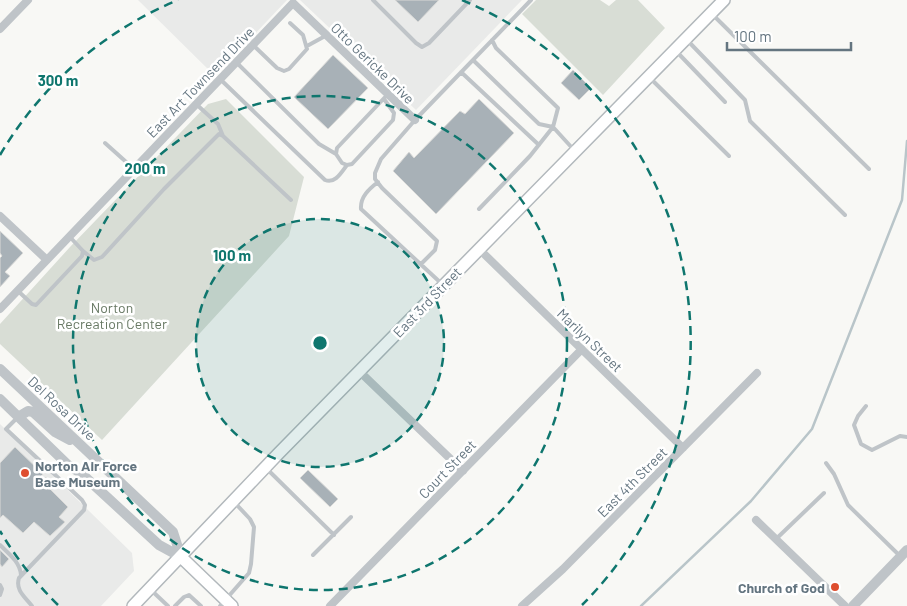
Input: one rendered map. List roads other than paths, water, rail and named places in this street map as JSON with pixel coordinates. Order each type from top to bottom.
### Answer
[{"type":"main road","name":"East 3rd Street","points":[[132,606],[359,371],[724,0]]},
{"type":"main road","points":[[181,556],[226,604]]},
{"type":"street","points":[[0,29],[28,0]]},
{"type":"street","name":"Otto Gericke Drive","points":[[293,3],[386,97],[415,120]]},
{"type":"street","name":"East Art Townsend Drive","points":[[0,309],[293,3]]},
{"type":"street","points":[[0,216],[47,260]]},
{"type":"street","name":"Marilyn Street","points":[[479,249],[683,448]]},
{"type":"street","name":"Court Street","points":[[330,606],[582,349]]},
{"type":"street","name":"Del Rosa Drive","points":[[0,369],[172,532],[181,556]]},
{"type":"street","points":[[359,371],[463,471]]},
{"type":"street","name":"East 4th Street","points":[[522,606],[563,569],[757,373]]},
{"type":"street","points":[[0,399],[67,464],[82,475],[159,545],[181,556]]},
{"type":"street","points":[[18,417],[28,411],[33,412],[56,432],[78,442]]},
{"type":"street","points":[[756,520],[845,606]]},
{"type":"street","points":[[859,604],[904,553]]},
{"type":"lane","points":[[373,0],[416,43],[422,46],[428,43],[470,0]]},
{"type":"lane","points":[[421,264],[435,250],[437,241],[382,188],[375,178],[375,172],[382,159],[415,120],[531,0]]},
{"type":"lane","points":[[711,13],[869,169]]},
{"type":"lane","points":[[253,45],[277,68],[284,70],[289,68],[306,52],[307,46],[303,35],[290,23]]},
{"type":"lane","points":[[307,46],[326,35]]},
{"type":"lane","points":[[686,39],[745,100],[750,121],[845,215]]},
{"type":"lane","points":[[479,209],[539,145],[553,127],[558,108],[496,48],[492,40]]},
{"type":"lane","points":[[675,50],[725,102]]},
{"type":"lane","points":[[473,60],[540,124],[553,127],[575,151]]},
{"type":"lane","points":[[236,62],[319,144],[336,154],[342,163],[347,166]]},
{"type":"lane","points":[[461,72],[539,145]]},
{"type":"lane","points":[[649,76],[729,156]]},
{"type":"lane","points":[[220,79],[329,182],[335,180],[347,166],[352,164],[393,120],[394,113],[386,97],[337,148],[336,154]]},
{"type":"lane","points":[[196,104],[218,124],[223,136],[291,200]]},
{"type":"lane","points":[[69,236],[94,260],[102,257],[164,189],[217,135],[223,136]]},
{"type":"lane","points":[[105,143],[134,169]]},
{"type":"lane","points":[[378,182],[368,190],[361,202],[361,209],[444,285]]},
{"type":"lane","points":[[18,291],[32,304],[36,305],[82,256],[83,251]]},
{"type":"lane","points":[[866,406],[854,425],[861,444],[872,450],[900,436],[907,437]]},
{"type":"lane","points":[[0,433],[18,417]]},
{"type":"lane","points":[[6,429],[82,500],[85,506],[84,510],[21,575],[17,584],[32,606]]},
{"type":"lane","points":[[826,462],[834,474],[848,505],[895,549],[904,553]]},
{"type":"lane","points":[[266,468],[334,535]]},
{"type":"lane","points":[[776,539],[824,493]]},
{"type":"lane","points":[[226,604],[249,573],[254,527],[250,519],[233,502]]},
{"type":"lane","points":[[313,556],[351,516]]},
{"type":"lane","points":[[0,546],[14,559],[21,569],[21,575]]},
{"type":"lane","points":[[0,584],[2,589],[0,595]]},
{"type":"lane","points":[[150,588],[168,606]]},
{"type":"lane","points":[[175,606],[184,597],[189,595],[201,606]]},
{"type":"waterway","points":[[641,606],[751,501],[812,429],[902,200],[907,141]]},
{"type":"place","name":"Norton Air Force Base Museum","points":[[25,473]]},
{"type":"place","name":"Church of God","points":[[835,587]]},
{"type":"park label","name":"Norton Recreation Center","points":[[112,316]]}]
